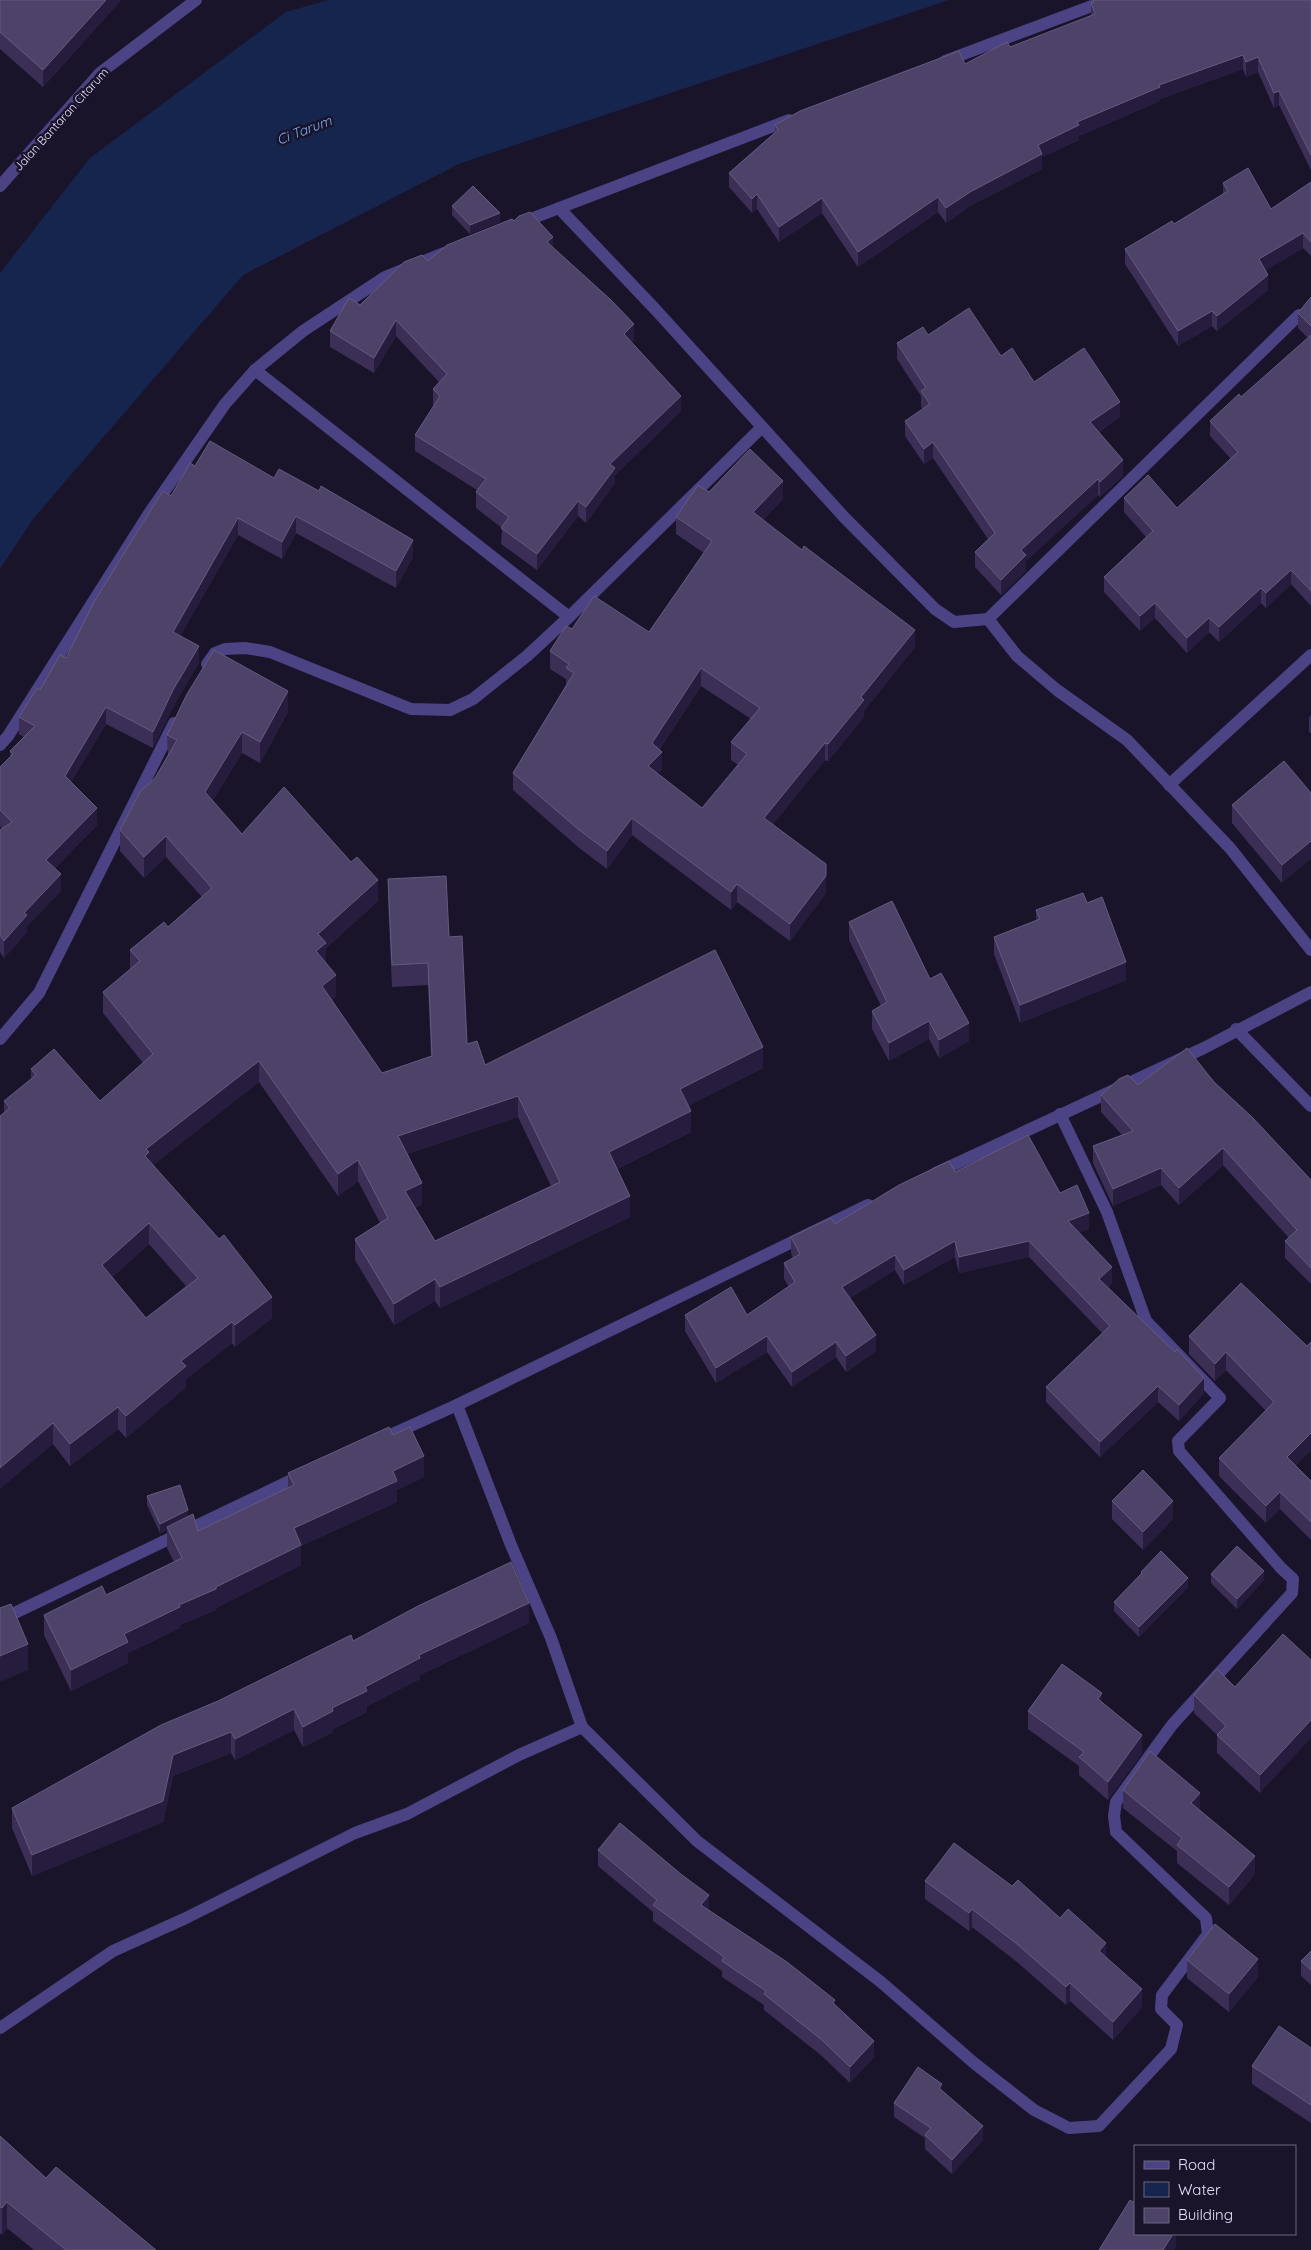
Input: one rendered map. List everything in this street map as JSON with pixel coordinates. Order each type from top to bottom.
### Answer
[{"type":"street","name":"Jalan Bantaran Citarum","points":[[0,186],[100,73],[196,0]]},
{"type":"street","points":[[934,65],[1108,0]]},
{"type":"street","points":[[507,228],[797,117]]},
{"type":"street","points":[[559,208],[655,309],[850,524],[935,609],[954,622],[988,619],[1299,314]]},
{"type":"street","points":[[0,745],[8,736],[150,512],[225,404],[255,370],[303,331],[385,277],[455,249]]},
{"type":"street","points":[[255,370],[569,617]]},
{"type":"street","points":[[198,679],[215,653],[225,649],[245,648],[270,652],[411,708],[450,710],[473,699],[527,656],[761,428]]},
{"type":"street","points":[[988,619],[1017,656],[1057,690],[1127,740],[1230,848],[1311,950]]},
{"type":"street","points":[[1169,785],[1311,656]]},
{"type":"street","points":[[0,1039],[10,1030],[39,993],[132,811],[180,711]]},
{"type":"street","points":[[924,1178],[1204,1048],[1236,1029],[1311,992]]},
{"type":"street","points":[[1236,1029],[1311,1106]]},
{"type":"street","points":[[457,1405],[511,1545],[552,1638],[582,1728],[697,1842],[881,1982],[974,2063],[1034,2110],[1069,2128],[1099,2126],[1171,2049],[1178,2025],[1161,2009],[1162,1996],[1208,1934],[1206,1918],[1116,1832],[1114,1816],[1116,1802],[1172,1725],[1292,1593],[1293,1579],[1281,1568],[1179,1451],[1178,1441],[1220,1398],[1146,1320],[1107,1212],[1060,1114]]},
{"type":"street","points":[[366,1446],[457,1405],[880,1200]]},
{"type":"street","points":[[0,1620],[312,1470]]},
{"type":"street","points":[[0,2028],[113,1951],[194,1915],[355,1833],[407,1814],[520,1755],[582,1728]]},
{"type":"water","name":"Ci Tarum","points":[[329,0],[949,0],[461,163],[243,275],[33,519],[0,569],[0,273],[90,158],[286,12]]},
{"type":"building","points":[[0,0],[106,0],[43,70],[0,32]]},
{"type":"building","points":[[1093,0],[1311,0],[1311,155],[1279,91],[1274,93],[1258,57],[1246,62],[1243,55],[1159,85],[1160,87],[1077,122],[1079,125],[1038,145],[1042,154],[970,192],[946,208],[938,197],[858,252],[822,198],[779,227],[757,194],[752,199],[729,173],[778,130],[775,125],[800,111],[959,51],[965,64],[1007,42],[1010,47],[1095,14],[1091,3],[1094,2]]},
{"type":"building","points":[[1248,168],[1271,209],[1311,182],[1311,242],[1303,233],[1259,259],[1268,275],[1217,316],[1212,311],[1178,331],[1125,249],[1172,221],[1174,224],[1228,191],[1223,183]]},
{"type":"building","points":[[473,186],[500,213],[470,225],[452,206]]},
{"type":"building","points":[[530,212],[553,237],[547,242],[611,300],[634,324],[624,334],[681,396],[610,464],[615,468],[586,507],[578,501],[537,554],[501,528],[509,517],[476,492],[486,479],[415,435],[440,396],[433,389],[447,374],[396,320],[374,358],[330,331],[349,298],[360,305],[404,262],[422,255],[428,261],[447,245],[512,219],[514,221],[519,216]]},
{"type":"building","points":[[1311,297],[1311,326],[1298,313]]},
{"type":"building","points":[[969,308],[1001,356],[1012,348],[1034,382],[1084,348],[1120,402],[1090,422],[1123,460],[1100,482],[1098,479],[1021,550],[1026,555],[1001,580],[975,552],[995,533],[933,442],[924,449],[905,421],[930,404],[921,391],[926,388],[897,343],[923,327],[928,335]]},
{"type":"building","points":[[1311,335],[1311,591],[1291,570],[1266,593],[1261,588],[1219,627],[1209,618],[1187,638],[1155,603],[1140,616],[1104,577],[1153,531],[1124,498],[1148,475],[1177,508],[1238,452],[1210,421],[1239,394],[1241,397]]},
{"type":"building","points":[[210,441],[274,478],[279,469],[319,491],[321,486],[413,540],[396,571],[296,516],[282,542],[238,518],[173,632],[199,646],[173,690],[153,732],[106,707],[65,776],[97,808],[46,860],[61,874],[24,913],[27,915],[4,941],[0,935],[0,830],[12,822],[0,810],[0,767],[13,754],[10,751],[35,726],[19,717],[37,688],[40,690],[60,655],[66,658],[94,602],[163,491],[171,496],[190,463],[195,466]]},
{"type":"building","points":[[750,449],[783,481],[753,512],[802,550],[804,546],[915,630],[861,697],[864,700],[828,744],[825,743],[764,818],[826,864],[826,876],[790,924],[737,884],[731,892],[632,818],[607,851],[578,829],[513,773],[574,673],[566,668],[569,664],[550,651],[566,626],[572,629],[594,596],[649,632],[712,541],[676,517],[698,485],[709,492]],"holes":[[[701,668],[760,708],[731,742],[747,754],[702,808],[648,766],[662,752],[652,743]]]},
{"type":"building","points":[[214,650],[288,691],[260,742],[242,732],[205,792],[242,834],[284,787],[351,862],[357,857],[378,880],[318,934],[326,943],[316,951],[336,975],[322,986],[382,1073],[432,1056],[428,963],[392,965],[388,879],[446,876],[449,937],[462,936],[467,1044],[477,1041],[485,1065],[715,950],[763,1047],[680,1089],[691,1111],[609,1152],[630,1196],[440,1287],[435,1279],[394,1304],[355,1239],[388,1218],[358,1160],[338,1174],[259,1061],[146,1149],[149,1152],[145,1156],[219,1239],[224,1235],[272,1297],[235,1325],[232,1322],[181,1361],[186,1366],[126,1416],[118,1407],[70,1444],[53,1423],[0,1468],[0,1116],[10,1108],[4,1101],[36,1075],[31,1069],[54,1049],[100,1101],[153,1054],[103,992],[140,961],[130,950],[164,922],[168,927],[212,888],[166,836],[144,857],[120,830],[140,792],[155,778],[177,740],[167,735],[187,694]],"holes":[[[518,1096],[560,1182],[435,1241],[405,1191],[422,1183],[398,1136]],[[149,1223],[198,1278],[146,1318],[102,1265]]]},
{"type":"building","points":[[1284,761],[1311,793],[1311,841],[1282,865],[1232,805]]},
{"type":"building","points":[[1083,893],[1087,903],[1102,897],[1126,962],[1020,1005],[994,937],[1040,919],[1036,910]]},
{"type":"building","points":[[892,901],[930,979],[941,973],[969,1023],[939,1040],[929,1021],[889,1043],[872,1011],[887,1002],[849,922]]},
{"type":"building","points":[[1187,1048],[1214,1082],[1252,1117],[1311,1180],[1311,1268],[1285,1241],[1297,1230],[1223,1148],[1179,1188],[1161,1168],[1113,1189],[1093,1146],[1133,1131],[1101,1095],[1119,1079],[1128,1075],[1138,1085]]},
{"type":"building","points":[[1028,1135],[1060,1193],[1077,1185],[1089,1213],[1068,1221],[1112,1267],[1099,1279],[1175,1352],[1177,1349],[1204,1378],[1179,1405],[1158,1386],[1100,1442],[1046,1387],[1110,1326],[1029,1241],[959,1257],[955,1241],[904,1270],[895,1255],[842,1287],[876,1335],[846,1356],[836,1342],[792,1372],[767,1336],[716,1368],[685,1315],[731,1287],[747,1315],[795,1282],[784,1263],[800,1254],[791,1237],[831,1218],[835,1224],[899,1185],[949,1161],[955,1172]]},
{"type":"building","points":[[1241,1283],[1307,1346],[1311,1342],[1311,1433],[1287,1457],[1311,1481],[1311,1522],[1280,1492],[1266,1506],[1219,1458],[1274,1402],[1226,1352],[1215,1364],[1189,1336]]},
{"type":"building","points":[[389,1427],[393,1435],[410,1427],[424,1456],[393,1471],[397,1481],[294,1528],[301,1545],[124,1634],[128,1642],[71,1670],[44,1615],[102,1586],[106,1595],[182,1558],[167,1527],[193,1514],[198,1531],[294,1485],[288,1473]]},
{"type":"building","points":[[1143,1470],[1173,1501],[1143,1532],[1112,1501]]},
{"type":"building","points":[[180,1485],[188,1510],[160,1524],[147,1496]]},
{"type":"building","points":[[1237,1546],[1264,1571],[1237,1599],[1211,1574]]},
{"type":"building","points":[[1161,1551],[1188,1578],[1139,1627],[1114,1602]]},
{"type":"building","points":[[511,1562],[529,1603],[419,1655],[420,1658],[365,1687],[367,1691],[332,1708],[333,1711],[303,1727],[294,1709],[235,1739],[231,1732],[173,1755],[163,1801],[32,1855],[12,1808],[161,1725],[218,1701],[351,1635],[353,1641],[418,1606]]},
{"type":"building","points":[[11,1604],[28,1644],[0,1656],[0,1608]]},
{"type":"building","points":[[1283,1634],[1311,1660],[1311,1720],[1260,1775],[1217,1735],[1226,1726],[1194,1695],[1217,1669],[1235,1687]]},
{"type":"building","points":[[1062,1664],[1102,1693],[1098,1699],[1142,1735],[1108,1782],[1079,1757],[1084,1752],[1028,1711]]},
{"type":"building","points":[[1150,1751],[1200,1793],[1191,1803],[1255,1856],[1229,1887],[1177,1845],[1182,1838],[1123,1790]]},
{"type":"building","points":[[620,1823],[709,1895],[701,1905],[787,1962],[835,2000],[833,2003],[874,2041],[850,2067],[822,2040],[764,1994],[766,1991],[722,1961],[724,1957],[653,1905],[657,1900],[598,1850]]},
{"type":"building","points":[[954,1843],[1012,1886],[1018,1880],[1060,1918],[1068,1909],[1106,1943],[1099,1951],[1142,1989],[1113,2022],[1070,1983],[1066,1987],[1017,1944],[972,1909],[969,1913],[925,1881]]},
{"type":"building","points":[[1215,1924],[1258,1959],[1229,1994],[1187,1960]]},
{"type":"building","points":[[1311,1951],[1311,1970],[1301,1961]]},
{"type":"building","points":[[1279,2026],[1311,2048],[1311,2105],[1252,2066]]},
{"type":"building","points":[[918,2067],[942,2084],[939,2088],[983,2126],[952,2160],[925,2135],[931,2128],[894,2103]]},
{"type":"building","points":[[0,2136],[46,2178],[56,2167],[156,2250],[66,2250],[7,2202],[2,2208],[0,2207]]},
{"type":"building","points":[[1130,2200],[1134,2202],[1134,2235],[1172,2235],[1163,2250],[1099,2250]]}]
